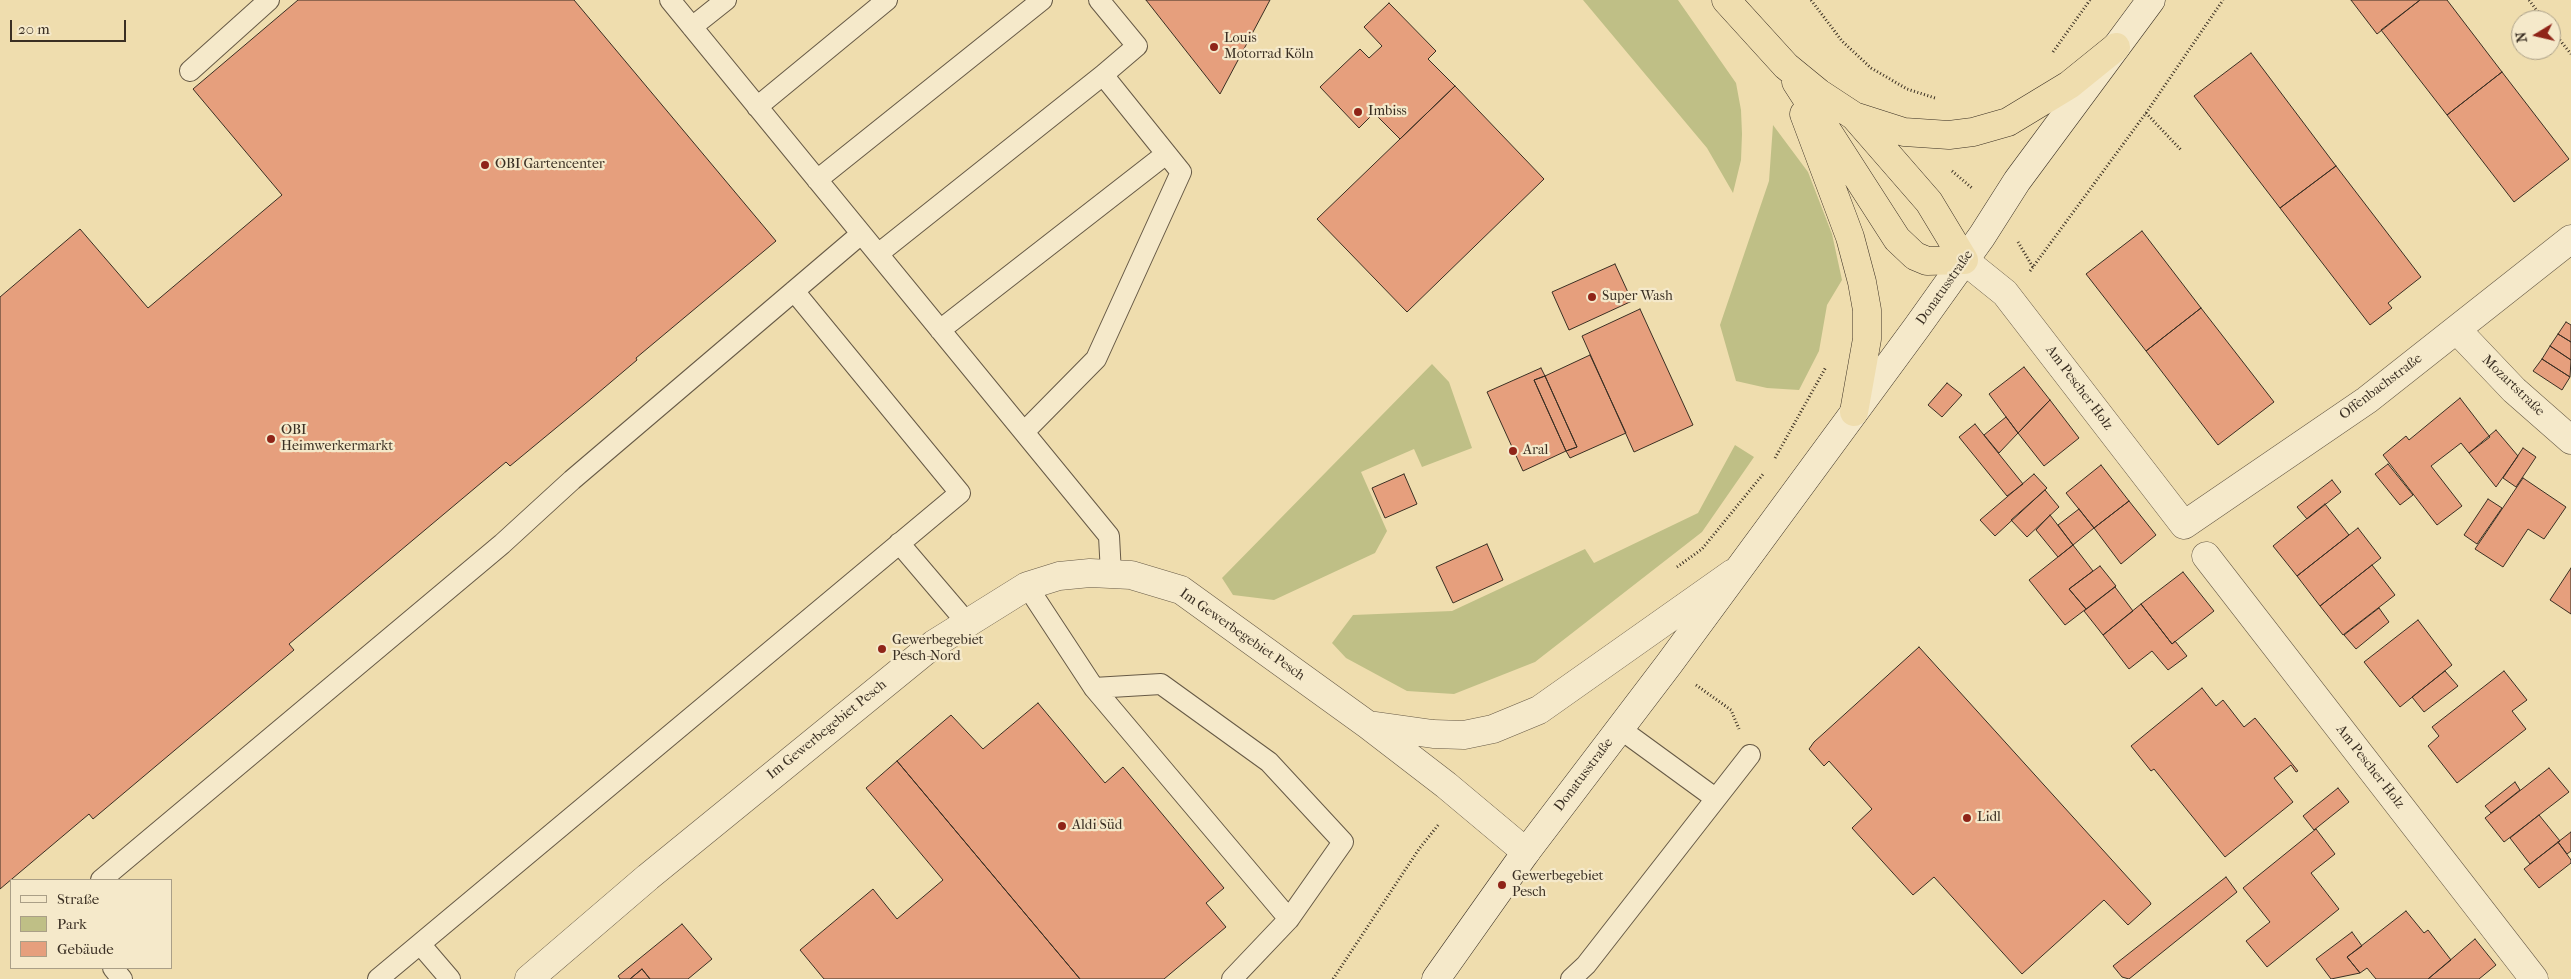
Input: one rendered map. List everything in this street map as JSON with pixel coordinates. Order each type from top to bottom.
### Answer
[{"type":"highway","points":[[1726,0],[1786,66],[1819,93],[1854,116],[1904,132],[1949,136],[1974,132],[2008,122],[2024,115],[2069,85],[2116,47]]},
{"type":"highway","points":[[1786,66],[1896,239],[1915,256],[1927,261],[1964,260],[1929,202],[1854,116]]},
{"type":"highway","points":[[1786,66],[1850,237],[1862,282],[1867,310],[1867,339],[1854,412]]},
{"type":"street","name":"Donatusstraße","points":[[1436,979],[1526,852],[1669,664],[1854,412],[1964,260],[2017,181],[2151,0]]},
{"type":"street","name":"Offenbachstraße","points":[[2184,525],[2367,400],[2571,238]]},
{"type":"street","name":"Am Pescher Holz","points":[[1964,260],[2005,293],[2184,525]]},
{"type":"street","name":"Mozartstraße","points":[[2457,330],[2514,390],[2571,440]]},
{"type":"street","name":"Am Pescher Holz","points":[[2206,556],[2534,979]]},
{"type":"street","name":"Donatusstraße","points":[[1368,725],[1433,734],[1464,735],[1502,725],[1539,710],[1735,572]]},
{"type":"street","name":"Im Gewerbegebiet Pesch","points":[[529,979],[648,877],[934,644],[1027,586],[1059,576],[1131,575],[1181,590],[1368,725],[1460,797],[1526,852]]},
{"type":"lane","points":[[190,71],[269,0]]},
{"type":"lane","points":[[670,0],[1109,536],[1111,574]]},
{"type":"lane","points":[[692,27],[726,0]]},
{"type":"lane","points":[[757,107],[887,0]]},
{"type":"lane","points":[[817,180],[1042,0]]},
{"type":"lane","points":[[878,254],[1137,46],[1099,0]]},
{"type":"lane","points":[[1024,432],[1096,359],[1181,172],[1103,75]]},
{"type":"lane","points":[[940,330],[1166,154]]},
{"type":"lane","points":[[103,879],[502,544],[572,480],[861,234]]},
{"type":"lane","points":[[378,979],[960,493],[794,291]]},
{"type":"lane","points":[[899,543],[968,624]]},
{"type":"lane","points":[[1027,586],[1094,688],[1288,919]]},
{"type":"lane","points":[[1094,688],[1161,684],[1270,762],[1343,842],[1288,919],[1232,979]]},
{"type":"lane","points":[[1619,728],[1715,798]]},
{"type":"lane","points":[[1571,979],[1586,965],[1750,755]]},
{"type":"lane","points":[[420,944],[450,979]]},
{"type":"lane","points":[[114,969],[122,979]]},
{"type":"path","points":[[1811,0],[1842,40],[1871,68],[1907,89],[1940,99]]},
{"type":"path","points":[[2048,58],[2090,0]]},
{"type":"path","points":[[2005,293],[2034,267],[2146,113],[2223,0]]},
{"type":"path","points":[[2561,42],[2571,54]]},
{"type":"path","points":[[2146,113],[2182,151]]},
{"type":"path","points":[[1929,202],[1952,171]]},
{"type":"path","points":[[1673,571],[1702,549],[1770,466],[1830,358]]},
{"type":"path","points":[[1669,664],[1731,710],[1750,755]]},
{"type":"path","points":[[1333,979],[1419,849],[1460,797]]},
{"type":"green space","points":[[1583,0],[1678,0],[1736,83],[1741,110],[1742,134],[1741,160],[1733,193],[1707,148]]},
{"type":"green space","points":[[1773,125],[1808,172],[1832,234],[1842,280],[1827,305],[1819,351],[1799,390],[1767,388],[1736,381],[1720,325],[1769,181]]},
{"type":"green space","points":[[1432,364],[1449,382],[1472,448],[1422,467],[1414,449],[1361,472],[1387,531],[1375,553],[1274,600],[1233,595],[1222,578]]},
{"type":"green space","points":[[1735,445],[1754,457],[1702,532],[1535,662],[1454,694],[1407,691],[1346,658],[1332,643],[1353,615],[1452,611],[1585,549],[1594,563],[1698,513]]},
{"type":"building","name":"OBI Heimwerkermarkt","points":[[298,0],[574,0],[776,241],[636,358],[637,360],[585,404],[510,466],[506,462],[289,644],[294,650],[93,819],[89,814],[0,889],[0,297],[80,229],[148,308],[282,195],[193,89]]},
{"type":"building","name":"Louis Motorrad Köln","points":[[1146,0],[1270,0],[1220,94]]},
{"type":"building","points":[[2351,0],[2420,0],[2377,34]]},
{"type":"building","points":[[2420,0],[2447,0],[2502,72],[2447,115],[2381,30]]},
{"type":"building","points":[[1389,3],[1436,51],[1428,59],[1455,86],[1400,139],[1374,113],[1359,128],[1320,87],[1360,49],[1369,58],[1382,46],[1364,27]]},
{"type":"building","points":[[2251,53],[2336,166],[2280,208],[2194,96]]},
{"type":"building","points":[[2502,72],[2569,159],[2514,202],[2447,115]]},
{"type":"building","points":[[1455,86],[1544,179],[1407,312],[1317,219]]},
{"type":"building","points":[[2336,166],[2421,277],[2388,303],[2392,308],[2370,325],[2280,208]]},
{"type":"building","points":[[2142,231],[2201,308],[2146,351],[2086,274]]},
{"type":"building","name":"Super Wash","points":[[1615,264],[1632,301],[1569,330],[1552,292]]},
{"type":"building","points":[[2201,308],[2274,402],[2218,445],[2146,351]]},
{"type":"building","points":[[1640,309],[1693,425],[1634,452],[1582,336]]},
{"type":"building","points":[[2566,322],[2571,325],[2571,342],[2558,334]]},
{"type":"building","points":[[2558,334],[2571,342],[2571,360],[2550,346]]},
{"type":"building","points":[[2550,346],[2571,360],[2570,377],[2542,359]]},
{"type":"building","points":[[1590,355],[1626,433],[1570,458],[1566,451],[1577,447],[1545,376]]},
{"type":"building","points":[[2542,359],[2570,377],[2562,390],[2533,371]]},
{"type":"building","points":[[2024,367],[2050,400],[2018,433],[1989,394]]},
{"type":"building","points":[[1541,368],[1545,376],[1534,380],[1566,451],[1523,471],[1487,392]]},
{"type":"building","points":[[1545,376],[1577,447],[1566,451],[1534,380]]},
{"type":"building","points":[[1947,383],[1962,395],[1942,417],[1928,405]]},
{"type":"building","points":[[2460,398],[2490,437],[2469,453],[2461,443],[2431,466],[2462,506],[2437,525],[2383,455],[2406,436],[2409,440]]},
{"type":"building","points":[[2050,400],[2079,438],[2044,466],[2018,433]]},
{"type":"building","points":[[2006,417],[2018,433],[1999,453],[1984,435]]},
{"type":"building","points":[[1975,424],[2023,484],[2007,496],[1959,437]]},
{"type":"building","points":[[2496,430],[2518,456],[2496,487],[2469,453]]},
{"type":"building","points":[[2523,448],[2536,457],[2516,487],[2503,478]]},
{"type":"building","points":[[2388,464],[2413,495],[2400,505],[2375,474]]},
{"type":"building","points":[[2101,465],[2129,501],[2094,528],[2066,493]]},
{"type":"building","points":[[1404,474],[1417,504],[1385,518],[1372,488]]},
{"type":"building","points":[[2034,474],[2047,488],[1995,536],[1980,520]]},
{"type":"building","points":[[2523,478],[2566,507],[2544,539],[2528,529],[2503,567],[2475,549]]},
{"type":"building","points":[[2332,480],[2341,492],[2307,519],[2297,507]]},
{"type":"building","points":[[2045,490],[2059,507],[2027,537],[2011,520]]},
{"type":"building","points":[[2488,499],[2502,508],[2477,544],[2464,535]]},
{"type":"building","points":[[2129,501],[2156,535],[2121,564],[2094,528]]},
{"type":"building","points":[[2325,504],[2349,535],[2297,576],[2273,546]]},
{"type":"building","points":[[2079,509],[2094,528],[2073,545],[2058,525]]},
{"type":"building","points":[[2050,515],[2073,545],[2058,557],[2036,530]]},
{"type":"building","points":[[2358,528],[2381,558],[2320,606],[2297,576]]},
{"type":"building","points":[[1487,544],[1503,580],[1453,603],[1436,567]]},
{"type":"building","points":[[2073,545],[2093,571],[2069,589],[2086,609],[2065,625],[2029,580]]},
{"type":"building","points":[[2372,565],[2395,595],[2343,635],[2320,606]]},
{"type":"building","points":[[2100,566],[2116,586],[2086,609],[2069,589]]},
{"type":"building","points":[[2571,568],[2571,614],[2550,600]]},
{"type":"building","points":[[2183,572],[2214,611],[2172,644],[2141,604]]},
{"type":"building","points":[[2115,587],[2133,611],[2103,635],[2084,611]]},
{"type":"building","points":[[2141,604],[2172,644],[2175,641],[2187,656],[2168,670],[2152,651],[2129,669],[2103,635]]},
{"type":"building","points":[[2379,608],[2389,622],[2356,649],[2344,635]]},
{"type":"building","points":[[2418,620],[2452,665],[2400,707],[2364,662]]},
{"type":"building","name":"Lidl","points":[[1919,647],[2150,902],[2151,904],[2128,925],[2104,900],[2022,974],[1934,877],[1913,895],[1852,828],[1872,809],[1829,761],[1824,766],[1809,749],[1814,742]]},
{"type":"building","points":[[2445,671],[2458,686],[2424,712],[2412,697]]},
{"type":"building","points":[[2504,671],[2527,700],[2512,711],[2526,729],[2457,783],[2428,746],[2439,736],[2432,727]]},
{"type":"building","points":[[2202,688],[2216,706],[2223,700],[2244,727],[2255,718],[2298,771],[2296,772],[2291,765],[2274,778],[2293,802],[2225,857],[2154,769],[2151,771],[2131,746]]},
{"type":"building","name":"Aldi Süd","points":[[1038,703],[1105,783],[1123,767],[1224,888],[1206,903],[1226,927],[1164,979],[1080,979],[897,761],[951,715],[983,749]]},
{"type":"building","points":[[897,761],[1080,979],[824,979],[800,950],[873,889],[897,919],[943,880],[866,788]]},
{"type":"building","points":[[2549,768],[2569,792],[2504,842],[2485,818]]},
{"type":"building","points":[[2515,782],[2520,790],[2491,813],[2485,806]]},
{"type":"building","points":[[2338,788],[2349,802],[2314,830],[2303,816]]},
{"type":"building","points":[[2539,815],[2560,841],[2530,864],[2510,838]]},
{"type":"building","points":[[2316,829],[2335,854],[2311,873],[2339,909],[2267,967],[2246,941],[2270,922],[2243,888]]},
{"type":"building","points":[[2571,832],[2571,851],[2567,854],[2558,842]]},
{"type":"building","points":[[2558,842],[2571,860],[2571,863],[2539,888],[2524,869]]},
{"type":"building","points":[[2226,877],[2237,892],[2129,979],[2122,977],[2113,966]]},
{"type":"building","points":[[2406,911],[2424,933],[2428,930],[2451,960],[2428,979],[2376,979],[2367,968],[2360,973],[2347,957]]},
{"type":"building","points":[[682,924],[712,959],[688,979],[650,979],[642,969],[630,979],[620,979],[618,976]]},
{"type":"building","points":[[2352,932],[2362,946],[2347,957],[2360,973],[2331,979],[2316,959]]},
{"type":"building","points":[[2475,939],[2496,965],[2479,979],[2428,979]]},
{"type":"building","points":[[642,969],[650,979],[630,979]]},
{"type":"place","name":"Louis Motorrad Köln","points":[[1214,47]]},
{"type":"place","name":"Imbiss","points":[[1358,112]]},
{"type":"place","name":"OBI Gartencenter","points":[[485,165]]},
{"type":"place","name":"Super Wash","points":[[1592,297]]},
{"type":"place","name":"OBI Heimwerkermarkt","points":[[271,439]]},
{"type":"place","name":"Aral","points":[[1513,451]]},
{"type":"place","name":"Gewerbegebiet Pesch-Nord","points":[[882,649]]},
{"type":"place","name":"Lidl","points":[[1967,818]]},
{"type":"place","name":"Aldi Süd","points":[[1062,826]]},
{"type":"place","name":"Gewerbegebiet Pesch","points":[[1502,885]]}]
